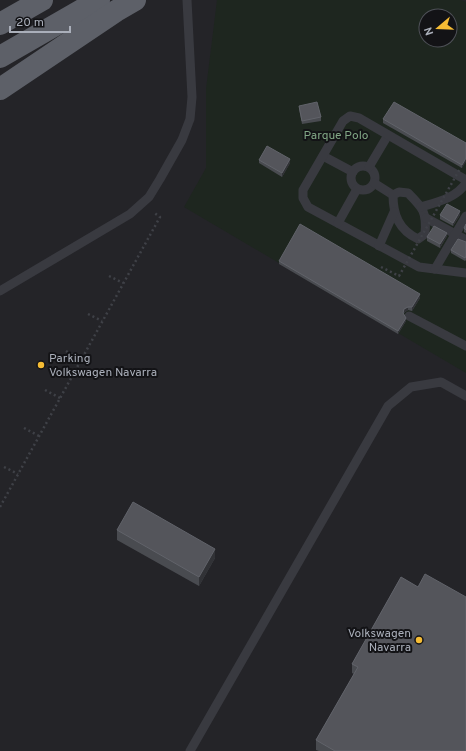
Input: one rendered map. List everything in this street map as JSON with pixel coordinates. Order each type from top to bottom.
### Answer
[{"type":"highway","points":[[0,24],[42,0]]},
{"type":"highway","points":[[0,57],[99,0]]},
{"type":"highway","points":[[0,89],[116,11],[135,0]]},
{"type":"lane","points":[[0,291],[110,227],[130,214],[149,197],[182,140],[190,119],[192,97],[187,0]]},
{"type":"lane","points":[[422,206],[439,202],[460,191],[466,179],[359,118],[350,116],[343,121],[303,190],[303,198],[308,207],[419,267],[466,273]]},
{"type":"lane","points":[[369,167],[388,135]]},
{"type":"lane","points":[[322,156],[353,172]]},
{"type":"lane","points":[[360,166],[369,167],[375,174],[374,183],[367,190],[357,189],[351,181],[353,172],[360,166]]},
{"type":"lane","points":[[374,183],[393,195]]},
{"type":"lane","points":[[338,223],[357,189]]},
{"type":"lane","points":[[399,192],[408,193],[422,206],[426,218],[425,234],[418,239],[408,234],[395,219],[393,195],[399,192]]},
{"type":"lane","points":[[379,246],[395,210]]},
{"type":"lane","points":[[435,269],[466,216]]},
{"type":"lane","points":[[426,218],[466,240]]},
{"type":"lane","points":[[409,316],[466,346]]},
{"type":"lane","points":[[190,751],[388,406],[412,387],[441,382],[466,396]]},
{"type":"path","points":[[382,267],[399,276],[461,167]]},
{"type":"path","points":[[0,507],[160,217],[152,211],[157,201],[149,197]]},
{"type":"path","points":[[109,276],[123,283]]},
{"type":"path","points":[[88,314],[102,321]]},
{"type":"path","points":[[66,351],[81,360]]},
{"type":"path","points":[[45,390],[60,398]]},
{"type":"path","points":[[24,428],[39,436]]},
{"type":"path","points":[[4,467],[18,474]]},
{"type":"shaded area","points":[[0,0],[466,0],[466,751],[0,751]]},
{"type":"green space","name":"Parque Polo","points":[[217,0],[461,0],[466,2],[466,373],[184,207],[206,168],[206,89]]},
{"type":"building","points":[[317,102],[321,117],[302,121],[299,106]]},
{"type":"building","points":[[394,102],[466,143],[466,158],[462,165],[383,119]]},
{"type":"building","points":[[267,146],[290,159],[282,173],[259,160]]},
{"type":"building","points":[[447,204],[460,211],[453,223],[440,215]]},
{"type":"building","points":[[300,224],[420,294],[412,307],[404,309],[403,313],[406,318],[398,331],[279,261]]},
{"type":"building","points":[[434,226],[447,233],[440,244],[427,237]]},
{"type":"building","points":[[458,239],[466,242],[465,258],[451,250]]},
{"type":"building","points":[[133,502],[215,549],[199,577],[117,530]]},
{"type":"building","name":"Volkswagen Navarra","points":[[425,574],[466,597],[466,751],[335,751],[316,740],[358,667],[352,664],[401,577],[418,587]]},
{"type":"place","name":"Parking Volkswagen Navarra","points":[[41,365]]},
{"type":"place","name":"Volkswagen Navarra","points":[[419,640]]}]
